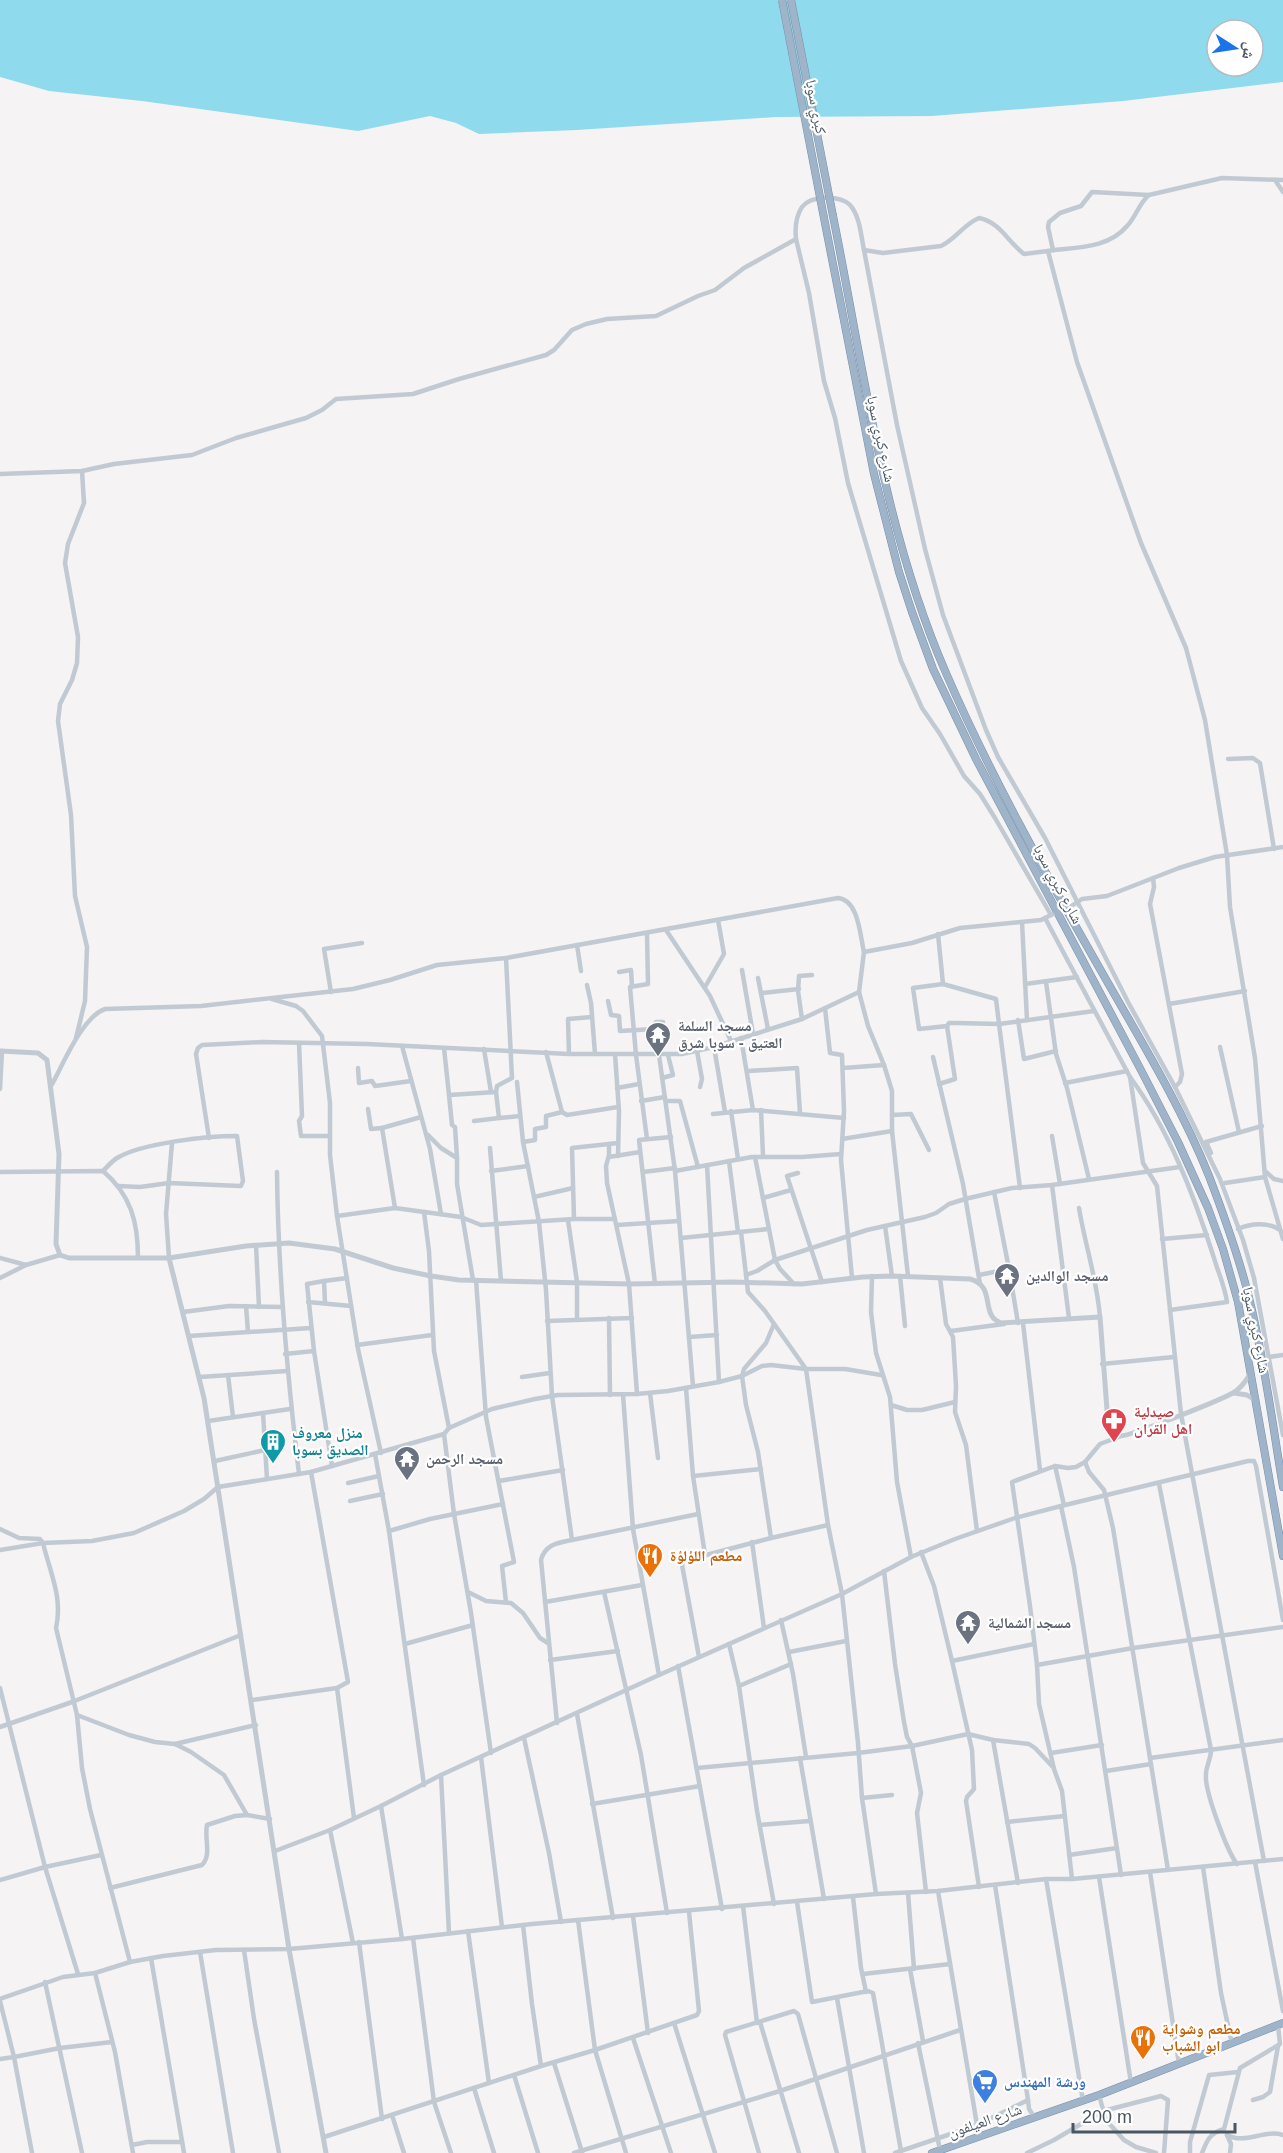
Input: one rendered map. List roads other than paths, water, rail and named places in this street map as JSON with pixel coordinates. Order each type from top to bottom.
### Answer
[{"type":"highway","name":"كبري سوبا","points":[[782,0],[824,218]]},
{"type":"highway","name":"كبري سوبا","points":[[791,0],[833,216]]},
{"type":"highway","name":"شارع كبري سوبا","points":[[833,216],[886,484],[903,552],[917,595],[945,671],[965,715],[1067,909],[1177,1109],[1207,1173],[1227,1225],[1251,1305],[1281,1459],[1283,1487]]},
{"type":"highway","name":"شارع كبري سوبا","points":[[824,218],[874,474],[908,602],[927,654],[952,710],[1054,914],[1094,978],[1178,1142],[1215,1229],[1235,1290],[1252,1372],[1283,1556]]},
{"type":"highway","points":[[1215,1229],[1227,1225]]},
{"type":"highway","name":"شارع العيلفون","points":[[932,2153],[1083,2101],[1280,2024]]},
{"type":"street","points":[[1283,180],[1222,178],[1149,195],[1092,192],[1081,206],[1059,213],[1049,222],[1048,227],[1050,250],[1069,336],[1141,543],[1186,648],[1205,720],[1227,855],[1229,895],[1245,991],[1262,1126],[1265,1174],[1283,1239]]},
{"type":"street","points":[[1275,180],[1283,192]]},
{"type":"street","points":[[864,250],[883,253],[941,246],[949,242],[969,223],[979,218],[1000,228],[1024,254],[1090,246],[1114,238],[1131,222],[1149,195]]},
{"type":"street","points":[[864,952],[912,943],[960,928],[1022,922],[1054,914],[980,794],[960,770],[922,708],[901,661],[848,483],[835,418],[824,381],[809,293],[796,239],[796,222],[802,206],[811,201],[836,198],[847,202],[855,212],[897,425],[925,549],[943,615],[991,742],[1045,838],[1076,903],[1225,1183],[1254,1278],[1283,1435]]},
{"type":"street","points":[[0,474],[82,471],[114,464],[192,455],[230,440],[306,418],[336,399],[413,394],[546,355],[554,350],[572,330],[586,324],[607,319],[656,316],[711,292],[744,268],[796,239]]},
{"type":"street","points":[[75,1040],[85,1001],[87,947],[75,896],[71,815],[58,721],[60,704],[78,663],[78,637],[65,563],[68,544],[84,503],[82,471]]},
{"type":"street","points":[[1228,759],[1253,758],[1259,760],[1274,849]]},
{"type":"street","points":[[1067,909],[1082,899],[1107,896],[1210,859],[1283,847]]},
{"type":"street","points":[[1153,878],[1154,887],[1150,904],[1182,1074],[1180,1082],[1175,1087]]},
{"type":"street","points":[[51,1086],[75,1040],[95,1014],[105,1009],[201,1006],[352,989],[390,980],[437,964],[506,958],[842,898],[854,908],[864,952],[859,992],[871,1034],[892,1091],[892,1131],[908,1276]]},
{"type":"street","points":[[1045,918],[1130,1077],[1146,1100],[1180,1167],[1207,1235],[1227,1302],[1170,1310]]},
{"type":"street","points":[[705,987],[724,954],[718,920]]},
{"type":"street","points":[[1022,922],[1027,1020]]},
{"type":"street","points":[[666,930],[705,987],[731,1041]]},
{"type":"street","points":[[632,986],[648,984],[647,933]]},
{"type":"street","points":[[938,934],[943,984]]},
{"type":"street","points":[[331,992],[324,949],[362,943]]},
{"type":"street","points":[[577,945],[581,971]]},
{"type":"street","points":[[494,1092],[497,1086],[512,1080],[506,958]]},
{"type":"street","points":[[619,972],[631,970],[632,986],[630,987],[636,1055],[647,1139]]},
{"type":"street","points":[[742,970],[753,1034]]},
{"type":"street","points":[[802,1019],[798,989],[799,975],[812,975]]},
{"type":"street","points":[[1025,984],[1077,977]]},
{"type":"street","points":[[758,978],[768,1029]]},
{"type":"street","points":[[1046,982],[1056,1051],[1089,1179]]},
{"type":"street","points":[[1020,1188],[999,1024],[996,999],[943,984],[914,987],[913,989],[919,1029],[956,1023],[999,1024],[1094,1011]]},
{"type":"street","points":[[587,985],[595,1054]]},
{"type":"street","points":[[761,993],[798,989]]},
{"type":"street","points":[[1168,1004],[1245,991]]},
{"type":"street","points":[[209,1138],[196,1054],[202,1045],[323,1043],[569,1054],[668,1055],[697,1052],[802,1019],[859,992]]},
{"type":"street","points":[[264,998],[296,1006],[319,1030],[323,1043],[330,1103],[330,1136],[337,1216],[357,1345],[378,1453],[379,1476],[389,1531],[424,1785]]},
{"type":"street","points":[[608,1001],[611,1015],[619,1015],[620,1031],[654,1029],[656,1023],[663,1022]]},
{"type":"street","points":[[825,1008],[830,1053],[842,1054],[844,1118],[841,1154],[852,1278]]},
{"type":"street","points":[[750,1015],[764,1011]]},
{"type":"street","points":[[569,1054],[568,1019],[592,1017]]},
{"type":"street","points":[[1018,1020],[1024,1059],[1056,1051]]},
{"type":"street","points":[[939,1084],[955,1080],[947,1026]]},
{"type":"street","points":[[741,1038],[753,1110]]},
{"type":"street","points":[[299,1043],[301,1136],[330,1136]]},
{"type":"street","points":[[402,1046],[426,1133],[441,1214]]},
{"type":"street","points":[[714,1047],[738,1159]]},
{"type":"street","points":[[1220,1047],[1239,1132]]},
{"type":"street","points":[[444,1048],[452,1125],[455,1127],[456,1175],[461,1217],[474,1280],[486,1412],[514,1562],[502,1566],[506,1602]]},
{"type":"street","points":[[484,1049],[500,1118]]},
{"type":"street","points":[[0,1089],[1,1051],[33,1053],[44,1056],[47,1060],[59,1171],[55,1231],[60,1255]]},
{"type":"street","points":[[546,1052],[562,1112]]},
{"type":"street","points":[[697,1052],[702,1079],[700,1087]]},
{"type":"street","points":[[615,1054],[618,1156]]},
{"type":"street","points":[[659,1055],[675,1169],[689,1337],[693,1476],[705,1555]]},
{"type":"street","points":[[662,1078],[673,1075],[668,1055]]},
{"type":"street","points":[[933,1057],[965,1198],[980,1284],[985,1291],[991,1316],[1004,1324]]},
{"type":"street","points":[[843,1068],[884,1065]]},
{"type":"street","points":[[358,1068],[360,1083],[372,1081],[375,1086],[411,1081]]},
{"type":"street","points":[[748,1071],[796,1068],[800,1113]]},
{"type":"street","points":[[1065,1083],[1127,1071]]},
{"type":"street","points":[[1130,1077],[1143,1163],[1157,1186],[1181,1414],[1264,1861]]},
{"type":"street","points":[[517,1082],[523,1142],[539,1222],[552,1396],[572,1540]]},
{"type":"street","points":[[617,1088],[639,1084]]},
{"type":"street","points":[[449,1095],[494,1092]]},
{"type":"street","points":[[641,1101],[680,1100],[698,1167]]},
{"type":"street","points":[[523,1142],[536,1140],[535,1129],[546,1127],[546,1116],[562,1112],[568,1115],[618,1107]]},
{"type":"street","points":[[368,1109],[371,1129],[421,1117]]},
{"type":"street","points":[[713,1114],[760,1110],[844,1118]]},
{"type":"street","points":[[760,1110],[762,1156]]},
{"type":"street","points":[[892,1116],[911,1114],[929,1150]]},
{"type":"street","points":[[474,1121],[520,1116]]},
{"type":"street","points":[[1205,1142],[1262,1126]]},
{"type":"street","points":[[382,1128],[394,1208]]},
{"type":"street","points":[[842,1139],[892,1131]]},
{"type":"street","points":[[426,1133],[441,1148],[457,1158]]},
{"type":"street","points":[[0,1172],[103,1171],[116,1159],[138,1149],[237,1136],[243,1183],[238,1186],[170,1183],[140,1187],[118,1186]]},
{"type":"street","points":[[1052,1136],[1060,1184]]},
{"type":"street","points":[[655,1284],[639,1140],[671,1137]]},
{"type":"street","points":[[1205,1142],[1240,1229]]},
{"type":"street","points":[[172,1143],[166,1214],[169,1258],[200,1377],[208,1421],[289,1949],[327,2153]]},
{"type":"street","points":[[577,1320],[577,1282],[571,1220],[572,1148],[618,1143]]},
{"type":"street","points":[[609,1144],[606,1166],[607,1183],[629,1284],[637,1394]]},
{"type":"street","points":[[490,1148],[501,1281]]},
{"type":"street","points":[[609,1157],[640,1152]]},
{"type":"street","points":[[643,1172],[698,1167],[762,1156],[802,1157],[841,1154]]},
{"type":"street","points":[[755,1157],[775,1260],[794,1284]]},
{"type":"street","points":[[729,1161],[750,1294],[806,1369],[828,1525],[842,1594],[862,1798],[876,1894]]},
{"type":"street","points":[[707,1165],[719,1382]]},
{"type":"street","points":[[491,1171],[528,1166]]},
{"type":"street","points":[[746,1275],[775,1260],[867,1230],[902,1224],[931,1215],[965,1198],[1012,1188],[1060,1184],[1180,1167]]},
{"type":"street","points":[[103,1171],[126,1197],[138,1234],[138,1258]]},
{"type":"street","points":[[277,1172],[277,1243],[285,1354],[299,1474]]},
{"type":"street","points":[[798,1173],[788,1175],[791,1190],[813,1248],[822,1282]]},
{"type":"street","points":[[1225,1183],[1265,1174],[1283,1181]]},
{"type":"street","points":[[1052,1185],[1069,1318]]},
{"type":"street","points":[[534,1197],[573,1188]]},
{"type":"street","points":[[763,1198],[791,1190]]},
{"type":"street","points":[[994,1192],[1020,1323],[1040,1470]]},
{"type":"street","points":[[337,1216],[394,1208],[461,1217],[482,1225],[571,1220],[647,1223],[679,1221]]},
{"type":"street","points":[[1079,1208],[1097,1284],[1108,1426],[1113,1433],[1121,1436]]},
{"type":"street","points":[[424,1212],[431,1276],[432,1335],[449,1428]]},
{"type":"street","points":[[1240,1229],[1270,1224],[1282,1230]]},
{"type":"street","points":[[885,1226],[892,1276]]},
{"type":"street","points":[[681,1238],[768,1229]]},
{"type":"street","points":[[1162,1239],[1207,1235]]},
{"type":"street","points":[[0,1278],[26,1264],[60,1255],[75,1259],[169,1258],[277,1243],[313,1245],[343,1251],[375,1263],[431,1276],[474,1280],[629,1284],[747,1282],[794,1284],[872,1276],[908,1276],[969,1280],[980,1284]]},
{"type":"street","points":[[256,1245],[259,1307]]},
{"type":"street","points":[[0,1258],[26,1264]]},
{"type":"street","points":[[979,1275],[1009,1269]]},
{"type":"street","points":[[872,1276],[870,1301],[872,1325],[881,1375],[891,1405],[897,1482],[911,1557]]},
{"type":"street","points":[[900,1276],[905,1326]]},
{"type":"street","points":[[332,1466],[314,1352],[307,1283],[347,1278]]},
{"type":"street","points":[[940,1278],[946,1324],[951,1331],[957,1417],[966,1445],[977,1531]]},
{"type":"street","points":[[324,1281],[326,1303]]},
{"type":"street","points":[[308,1302],[351,1306]]},
{"type":"street","points":[[183,1312],[229,1306],[282,1307]]},
{"type":"street","points":[[246,1306],[248,1332]]},
{"type":"street","points":[[951,1331],[1004,1324],[1100,1317]]},
{"type":"street","points":[[609,1318],[610,1395]]},
{"type":"street","points":[[547,1321],[632,1318]]},
{"type":"street","points":[[771,1538],[761,1469],[746,1405],[742,1376],[744,1369],[766,1343],[774,1324]]},
{"type":"street","points":[[189,1336],[311,1328]]},
{"type":"street","points":[[357,1345],[432,1335]]},
{"type":"street","points":[[689,1337],[717,1335]]},
{"type":"street","points":[[285,1354],[314,1352]]},
{"type":"street","points":[[1269,1357],[1283,1355]]},
{"type":"street","points":[[1102,1364],[1174,1357]]},
{"type":"street","points":[[0,1550],[43,1543],[79,1543],[134,1533],[184,1511],[218,1487],[311,1472],[378,1453],[444,1434],[449,1428],[505,1405],[552,1396],[623,1395],[690,1387],[742,1376],[754,1369],[771,1365],[806,1369],[845,1369],[881,1375]]},
{"type":"street","points":[[200,1377],[287,1371]]},
{"type":"street","points":[[1072,1879],[1062,1791],[1054,1768],[1039,1704],[1037,1665],[1012,1482],[1055,1466],[1071,1468],[1084,1462],[1097,1446],[1234,1392],[1252,1372]]},
{"type":"street","points":[[522,1377],[550,1373]]},
{"type":"street","points":[[228,1375],[233,1417]]},
{"type":"street","points":[[1234,1392],[1256,1400]]},
{"type":"street","points":[[650,1393],[658,1458]]},
{"type":"street","points":[[623,1395],[633,1528],[659,1675]]},
{"type":"street","points":[[891,1405],[908,1410],[922,1410],[955,1402]]},
{"type":"street","points":[[208,1421],[290,1409]]},
{"type":"street","points":[[263,1413],[267,1479]]},
{"type":"street","points":[[444,1434],[491,1753]]},
{"type":"street","points":[[215,1461],[265,1450]]},
{"type":"street","points":[[275,1851],[330,1830],[441,1775],[678,1666],[842,1594],[921,1552],[1016,1518],[1254,1461],[1283,1620]]},
{"type":"street","points":[[1084,1462],[1104,1490],[1113,1528],[1168,1870]]},
{"type":"street","points":[[1055,1466],[1102,1745],[1121,1875]]},
{"type":"street","points":[[693,1476],[761,1469]]},
{"type":"street","points":[[499,1481],[563,1470]]},
{"type":"street","points":[[252,1700],[337,1689],[348,1682],[311,1472]]},
{"type":"street","points":[[348,1483],[379,1476]]},
{"type":"street","points":[[1159,1484],[1210,1750],[1206,1774],[1207,1789],[1229,1852],[1237,1864]]},
{"type":"street","points":[[350,1501],[383,1494]]},
{"type":"street","points":[[389,1531],[428,1519],[503,1504]]},
{"type":"street","points":[[557,1723],[541,1563],[543,1554],[550,1546],[572,1540],[698,1514]]},
{"type":"street","points":[[699,1657],[682,1564],[685,1560],[828,1525]]},
{"type":"street","points":[[0,1529],[19,1538],[40,1539],[43,1543],[59,1602],[56,1628],[77,1715],[82,1768],[101,1855],[130,1962]]},
{"type":"street","points":[[752,1542],[764,1628]]},
{"type":"street","points":[[921,1552],[934,1586],[973,1761],[974,1784],[966,1801],[979,1887]]},
{"type":"street","points":[[884,1571],[904,1722],[907,1737],[912,1746],[921,1793],[917,1813],[926,1892]]},
{"type":"street","points":[[545,1602],[642,1585]]},
{"type":"street","points":[[468,1592],[486,1601],[511,1603],[523,1613],[540,1638],[548,1643]]},
{"type":"street","points":[[604,1592],[648,1795],[667,1913]]},
{"type":"street","points":[[781,1620],[791,1664],[810,1821],[824,1899]]},
{"type":"street","points":[[405,1644],[473,1625]]},
{"type":"street","points":[[1037,1665],[1133,1648],[1283,1627]]},
{"type":"street","points":[[0,1727],[241,1635]]},
{"type":"street","points":[[789,1652],[846,1641]]},
{"type":"street","points":[[729,1644],[739,1686],[774,1905]]},
{"type":"street","points":[[952,1661],[1034,1644]]},
{"type":"street","points":[[550,1660],[618,1651]]},
{"type":"street","points":[[739,1686],[791,1664]]},
{"type":"street","points":[[678,1666],[722,1909]]},
{"type":"street","points":[[0,1688],[45,1867],[78,1974]]},
{"type":"street","points":[[337,1689],[354,1818]]},
{"type":"street","points":[[577,1714],[613,1918]]},
{"type":"street","points":[[77,1715],[129,1736],[155,1743],[175,1744],[256,1725]]},
{"type":"street","points":[[697,1768],[858,1753],[912,1746],[968,1734],[993,1740],[1029,1744],[1054,1768]]},
{"type":"street","points":[[524,1738],[561,1922]]},
{"type":"street","points":[[993,1740],[1018,1882]]},
{"type":"street","points":[[1106,1771],[1210,1750],[1283,1740]]},
{"type":"street","points":[[175,1744],[224,1775],[247,1815]]},
{"type":"street","points":[[1051,1753],[1102,1745]]},
{"type":"street","points":[[481,1757],[502,1927]]},
{"type":"street","points":[[441,1775],[449,1932]]},
{"type":"street","points":[[592,1804],[700,1786]]},
{"type":"street","points":[[862,1798],[892,1795]]},
{"type":"street","points":[[381,1806],[402,1939]]},
{"type":"street","points":[[110,1888],[202,1866],[207,1854],[207,1825],[235,1816],[247,1815],[270,1819]]},
{"type":"street","points":[[1007,1822],[1065,1816]]},
{"type":"street","points":[[760,1825],[810,1821]]},
{"type":"street","points":[[330,1830],[356,1942],[382,2119]]},
{"type":"street","points":[[1069,1855],[1117,1848]]},
{"type":"street","points":[[0,1880],[45,1867],[101,1855]]},
{"type":"street","points":[[32,2153],[14,2057],[0,2000],[45,1982],[78,1974],[95,1973],[151,1958],[200,1952],[289,1949],[578,1920],[774,1905],[876,1894],[938,1891],[1046,1879],[1099,1877],[1283,1859]]},
{"type":"street","points":[[1255,1862],[1283,2011]]},
{"type":"street","points":[[1203,1867],[1221,1993],[1232,2043]]},
{"type":"street","points":[[1150,1872],[1179,2064]]},
{"type":"street","points":[[1099,1877],[1131,2083]]},
{"type":"street","points":[[1046,1879],[1083,2101]]},
{"type":"street","points":[[996,1885],[1029,2109],[1035,2118]]},
{"type":"street","points":[[938,1891],[977,2125]]},
{"type":"street","points":[[908,1893],[912,1969],[921,2042],[940,2150]]},
{"type":"street","points":[[853,1897],[866,1992]]},
{"type":"street","points":[[797,1902],[811,2001],[873,1992],[901,2151]]},
{"type":"street","points":[[743,1906],[759,2023],[799,2153]]},
{"type":"street","points":[[324,2137],[698,2015],[689,1912]]},
{"type":"street","points":[[633,1916],[648,2032]]},
{"type":"street","points":[[578,1920],[595,2050],[626,2153]]},
{"type":"street","points":[[523,1925],[541,2066]]},
{"type":"street","points":[[468,1930],[489,2083]]},
{"type":"street","points":[[413,1938],[434,2102],[451,2153]]},
{"type":"street","points":[[244,1950],[254,2019],[279,2153]]},
{"type":"street","points":[[200,1952],[233,2153]]},
{"type":"street","points":[[151,1958],[184,2153]]},
{"type":"street","points":[[863,1974],[950,1964]]},
{"type":"street","points":[[95,1973],[112,2042],[134,2153]]},
{"type":"street","points":[[45,1982],[82,2153]]},
{"type":"street","points":[[837,1998],[864,2153]]},
{"type":"street","points":[[759,2153],[725,2035],[726,2032],[796,2011],[837,2153]]},
{"type":"street","points":[[674,2023],[715,2153]]},
{"type":"street","points":[[1252,2100],[1263,2097],[1269,2092],[1281,2039],[1280,2024]]},
{"type":"street","points":[[574,2153],[780,2091],[960,2030]]},
{"type":"street","points":[[633,2038],[671,2153]]},
{"type":"street","points":[[0,2059],[60,2048],[112,2042]]},
{"type":"street","points":[[1230,2153],[1231,2144],[1224,2129],[1238,2072],[1243,2065],[1278,2046]]},
{"type":"street","points":[[554,2063],[582,2152]]},
{"type":"street","points":[[1190,2153],[1190,2142],[1209,2075],[1238,2072]]},
{"type":"street","points":[[514,2075],[538,2153]]},
{"type":"street","points":[[474,2088],[494,2153]]},
{"type":"street","points":[[1099,2095],[1106,2120],[1126,2142],[1156,2153]]},
{"type":"street","points":[[1028,2153],[1103,2111],[1156,2097],[1165,2097],[1168,2105],[1164,2153]]},
{"type":"street","points":[[895,2153],[977,2125],[1028,2100]]},
{"type":"street","points":[[392,2115],[404,2153]]},
{"type":"street","points":[[1202,2153],[1208,2138],[1224,2129]]},
{"type":"street","points":[[1227,2135],[1236,2140],[1270,2133],[1283,2135]]},
{"type":"street","points":[[132,2145],[147,2142],[182,2142]]},
{"type":"water","points":[[0,0],[1283,0],[1283,82],[1123,101],[932,116],[776,117],[479,134],[456,123],[430,116],[358,131],[142,101],[49,91],[0,77]]},
{"type":"place","name":"مسجد السلمة العتيق - سوبا شرق","points":[[658,1058]]},
{"type":"place","name":"مسجد الوالدين","points":[[1007,1299]]},
{"type":"place","name":"صيدلية اهل القران","points":[[1114,1444]]},
{"type":"place","name":"منزل معروف الصديق بسوبا","points":[[273,1465]]},
{"type":"place","name":"مسجد الرحمن","points":[[407,1482]]},
{"type":"place","name":"مطعم اللؤلؤة","points":[[650,1579]]},
{"type":"place","name":"مسجد الشمالية","points":[[968,1646]]},
{"type":"place","name":"مطعم وشواية ابو الشباب","points":[[1143,2061]]},
{"type":"place","name":"ورشة المهندس","points":[[985,2105]]}]
